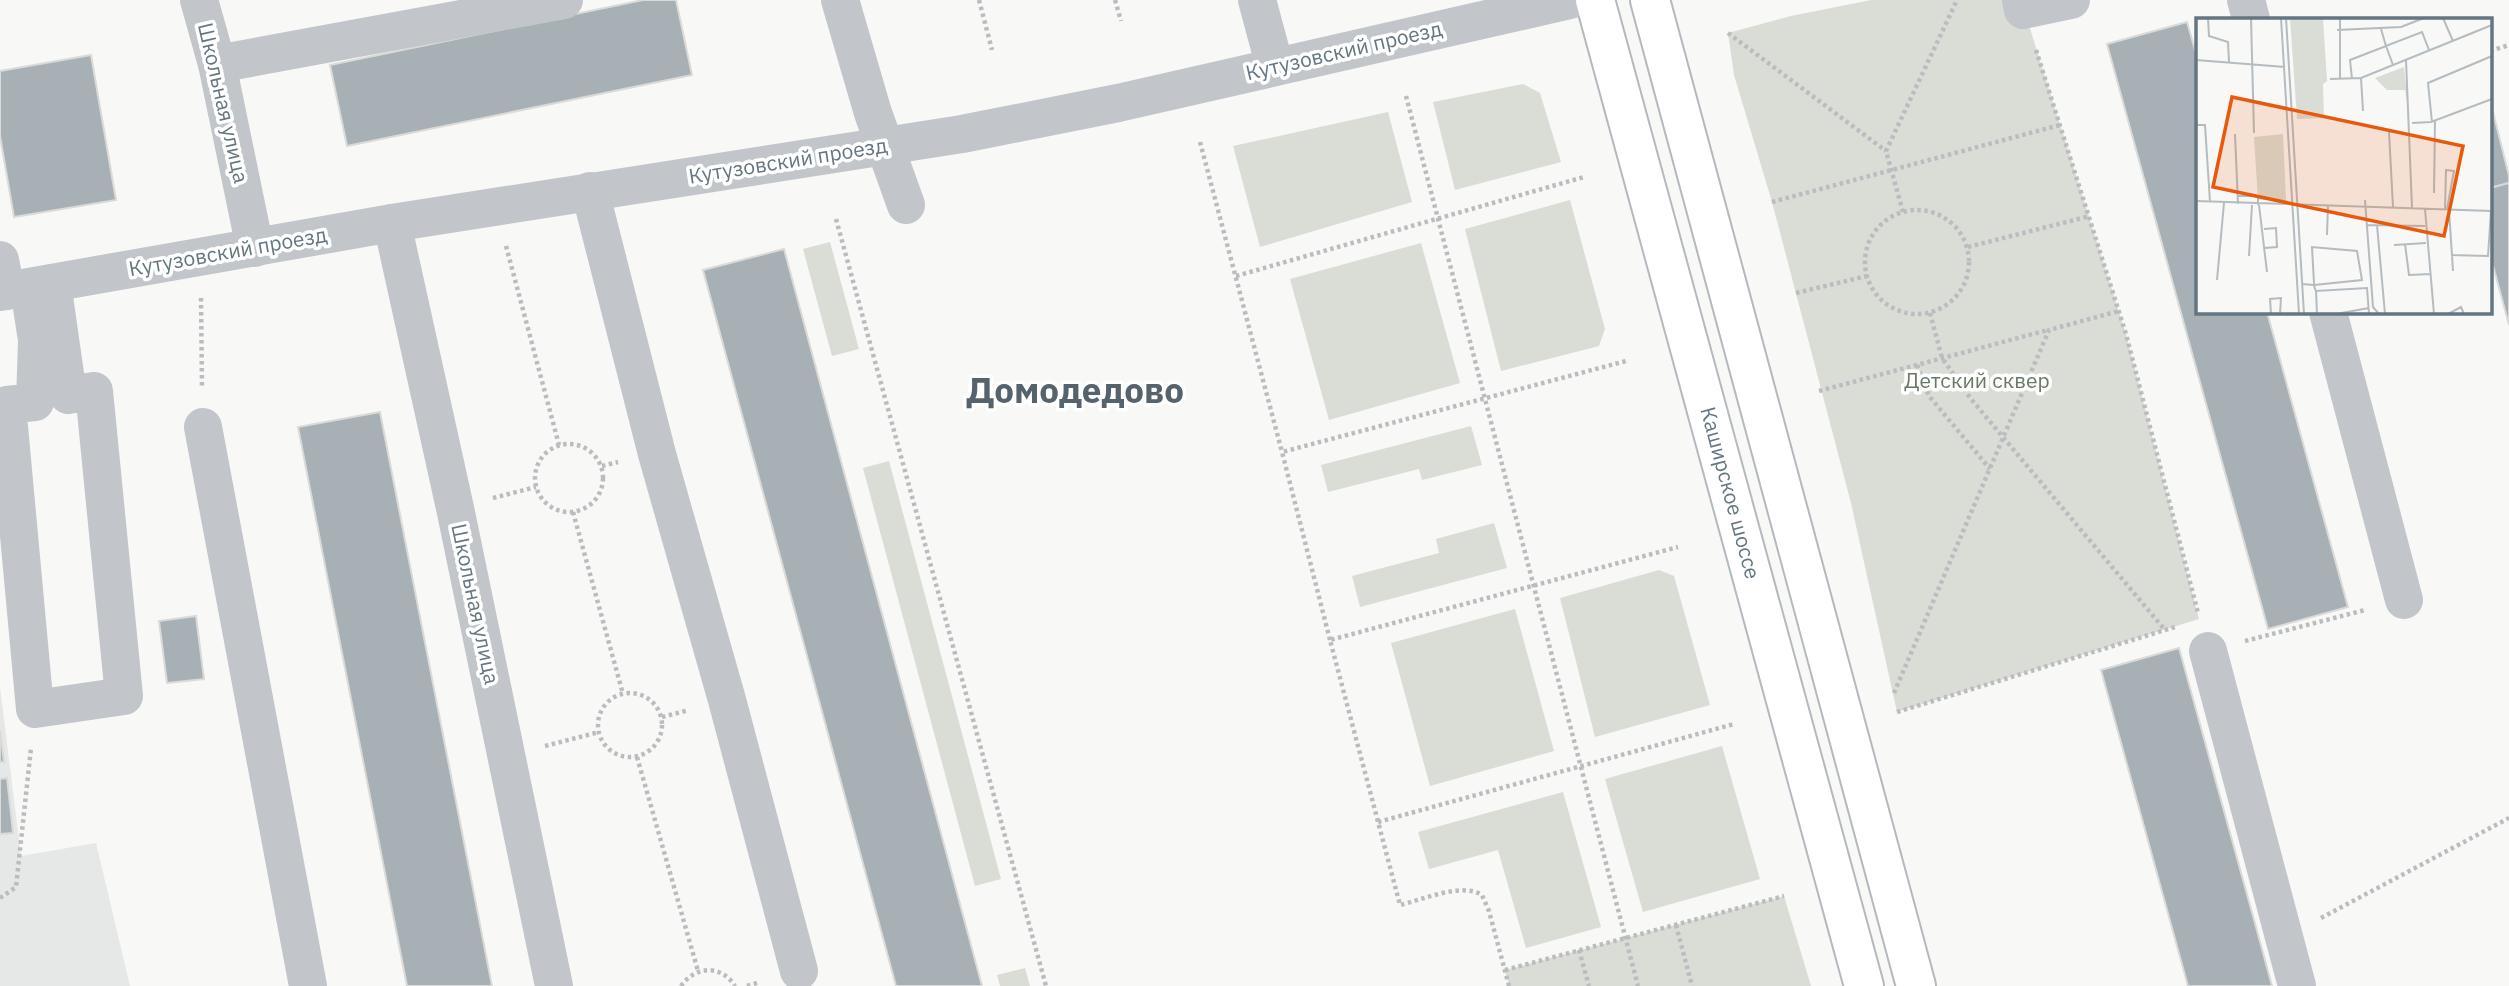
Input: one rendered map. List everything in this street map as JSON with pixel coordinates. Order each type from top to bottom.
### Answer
[{"type":"main road","name":"Каширское шоссе","points":[[1595,0],[1864,986]]},
{"type":"main road","points":[[1650,0],[1916,986]]},
{"type":"street","name":"Школьная улица","points":[[199,0],[217,64],[254,248]]},
{"type":"street","points":[[217,64],[564,0]]},
{"type":"street","points":[[840,0],[884,147],[906,205]]},
{"type":"street","points":[[1257,0],[1275,67]]},
{"type":"street","name":"Кутузовский проезд","points":[[17,283],[254,248],[590,191],[884,147],[1118,103],[1570,0]]},
{"type":"street","points":[[2022,5],[2071,0]]},
{"type":"street","points":[[2246,0],[2251,18]]},
{"type":"street","points":[[590,191],[657,454],[727,699],[799,971]]},
{"type":"street","name":"Школьная улица","points":[[392,223],[554,986]]},
{"type":"street","points":[[17,283],[68,395],[93,391],[124,696],[35,709],[7,405],[35,402],[37,340],[17,283]]},
{"type":"street","points":[[2328,313],[2403,600]]},
{"type":"street","points":[[203,427],[308,986]]},
{"type":"street","points":[[2203,635],[2297,986]]},
{"type":"path","points":[[979,0],[992,50]]},
{"type":"path","points":[[1115,0],[1121,21]]},
{"type":"path","points":[[1886,151],[1957,0]]},
{"type":"path","points":[[2022,5],[2119,311],[2203,635]]},
{"type":"path","points":[[1728,33],[1886,151],[1903,212]]},
{"type":"path","points":[[2492,50],[2509,45]]},
{"type":"path","points":[[1406,96],[1638,986]]},
{"type":"path","points":[[1772,202],[2060,125]]},
{"type":"path","points":[[1200,142],[1400,905],[1457,890],[1476,891],[1482,895],[1489,911],[1509,986]]},
{"type":"path","points":[[1236,276],[1584,177]]},
{"type":"path","points":[[1932,211],[1947,219],[1960,231],[1968,247],[1970,265],[1966,283],[1956,298],[1942,309],[1930,313],[1907,314],[1890,307],[1877,297],[1867,276],[1864,267],[1866,250],[1872,234],[1884,222],[1903,212],[1932,211]]},
{"type":"path","points":[[1968,247],[2090,216]]},
{"type":"path","points":[[836,219],[1046,986]]},
{"type":"path","points":[[505,240],[559,445]]},
{"type":"path","points":[[1796,293],[1867,276]]},
{"type":"path","points":[[201,291],[203,427]]},
{"type":"path","points":[[1819,391],[2119,311]]},
{"type":"path","points":[[1930,313],[1942,358],[2003,440],[2165,629]]},
{"type":"path","points":[[1894,694],[2049,330]]},
{"type":"path","points":[[1282,453],[1626,361]]},
{"type":"path","points":[[1917,365],[1928,396],[1990,469]]},
{"type":"path","points":[[577,444],[590,450],[602,466],[604,478],[598,497],[587,507],[573,512],[546,504],[536,487],[538,464],[544,454],[559,445],[577,444]]},
{"type":"path","points":[[573,512],[623,694]]},
{"type":"path","points":[[1330,640],[1678,547]]},
{"type":"path","points":[[1897,712],[2165,629],[2203,635],[2403,600]]},
{"type":"path","points":[[623,694],[646,697],[657,706],[662,717],[663,730],[660,739],[653,749],[637,757],[622,757],[611,751],[598,732],[601,711],[610,701],[623,694]]},
{"type":"path","points":[[0,898],[16,887],[35,709]]},
{"type":"path","points":[[1378,822],[1734,724]]},
{"type":"path","points":[[507,757],[598,732]]},
{"type":"path","points":[[637,757],[698,971]]},
{"type":"path","points":[[2285,938],[2509,818]]},
{"type":"path","points":[[1505,970],[1784,896]]},
{"type":"path","points":[[1676,925],[1692,986]]},
{"type":"path","points":[[1579,950],[1589,986]]},
{"type":"path","points":[[681,986],[688,976],[698,971],[713,970],[723,973],[735,986]]},
{"type":"shaded area","points":[[0,687],[21,856],[96,843],[130,986],[0,986]]},
{"type":"green space","name":"Детский сквер","points":[[1871,0],[2021,0],[2126,334],[2199,619],[1897,712],[1851,503],[1772,202],[1734,75],[1728,33],[1791,16]]},
{"type":"green space","points":[[1523,84],[1540,93],[1561,162],[1455,190],[1433,102]]},
{"type":"green space","points":[[1388,112],[1412,202],[1260,247],[1233,146]]},
{"type":"green space","points":[[1570,200],[1605,329],[1599,346],[1501,371],[1465,229]]},
{"type":"green space","points":[[830,242],[859,349],[832,356],[803,249]]},
{"type":"green space","points":[[1421,243],[1460,383],[1329,420],[1290,279]]},
{"type":"green space","points":[[1471,426],[1482,465],[1422,480],[1419,469],[1328,492],[1321,465]]},
{"type":"green space","points":[[889,461],[1001,879],[975,886],[863,468]]},
{"type":"green space","points":[[1494,523],[1507,568],[1360,607],[1352,576],[1439,553],[1436,539]]},
{"type":"green space","points":[[1659,570],[1674,576],[1710,705],[1595,737],[1560,598]]},
{"type":"green space","points":[[1515,609],[1554,751],[1430,786],[1391,643]]},
{"type":"green space","points":[[1722,746],[1760,879],[1643,912],[1605,779]]},
{"type":"green space","points":[[1563,792],[1601,927],[1526,948],[1498,850],[1429,869],[1418,832]]},
{"type":"green space","points":[[1784,896],[1811,986],[1509,986],[1505,970]]},
{"type":"green space","points":[[1025,968],[1030,986],[1000,986],[997,975]]},
{"type":"building","points":[[643,0],[676,0],[692,75],[347,146],[330,65]]},
{"type":"building","points":[[2187,22],[2196,54],[2196,313],[2267,313],[2348,607],[2268,629],[2107,44]]},
{"type":"building","points":[[91,55],[116,200],[14,217],[0,136],[0,71]]},
{"type":"building","points":[[2492,108],[2509,176],[2509,183],[2492,187]]},
{"type":"building","points":[[2509,183],[2509,325],[2492,261],[2492,187]]},
{"type":"building","points":[[784,249],[982,986],[896,986],[703,270]]},
{"type":"building","points":[[380,412],[492,986],[407,986],[298,427]]},
{"type":"building","points":[[196,616],[204,679],[167,683],[159,621]]},
{"type":"building","points":[[2179,648],[2272,986],[2188,986],[2101,670]]},
{"type":"building","points":[[0,730],[4,762],[0,762]]},
{"type":"building","points":[[7,778],[13,833],[0,834],[0,779]]},
{"type":"district","name":"Домодедово","points":[[1075,391]]}]
